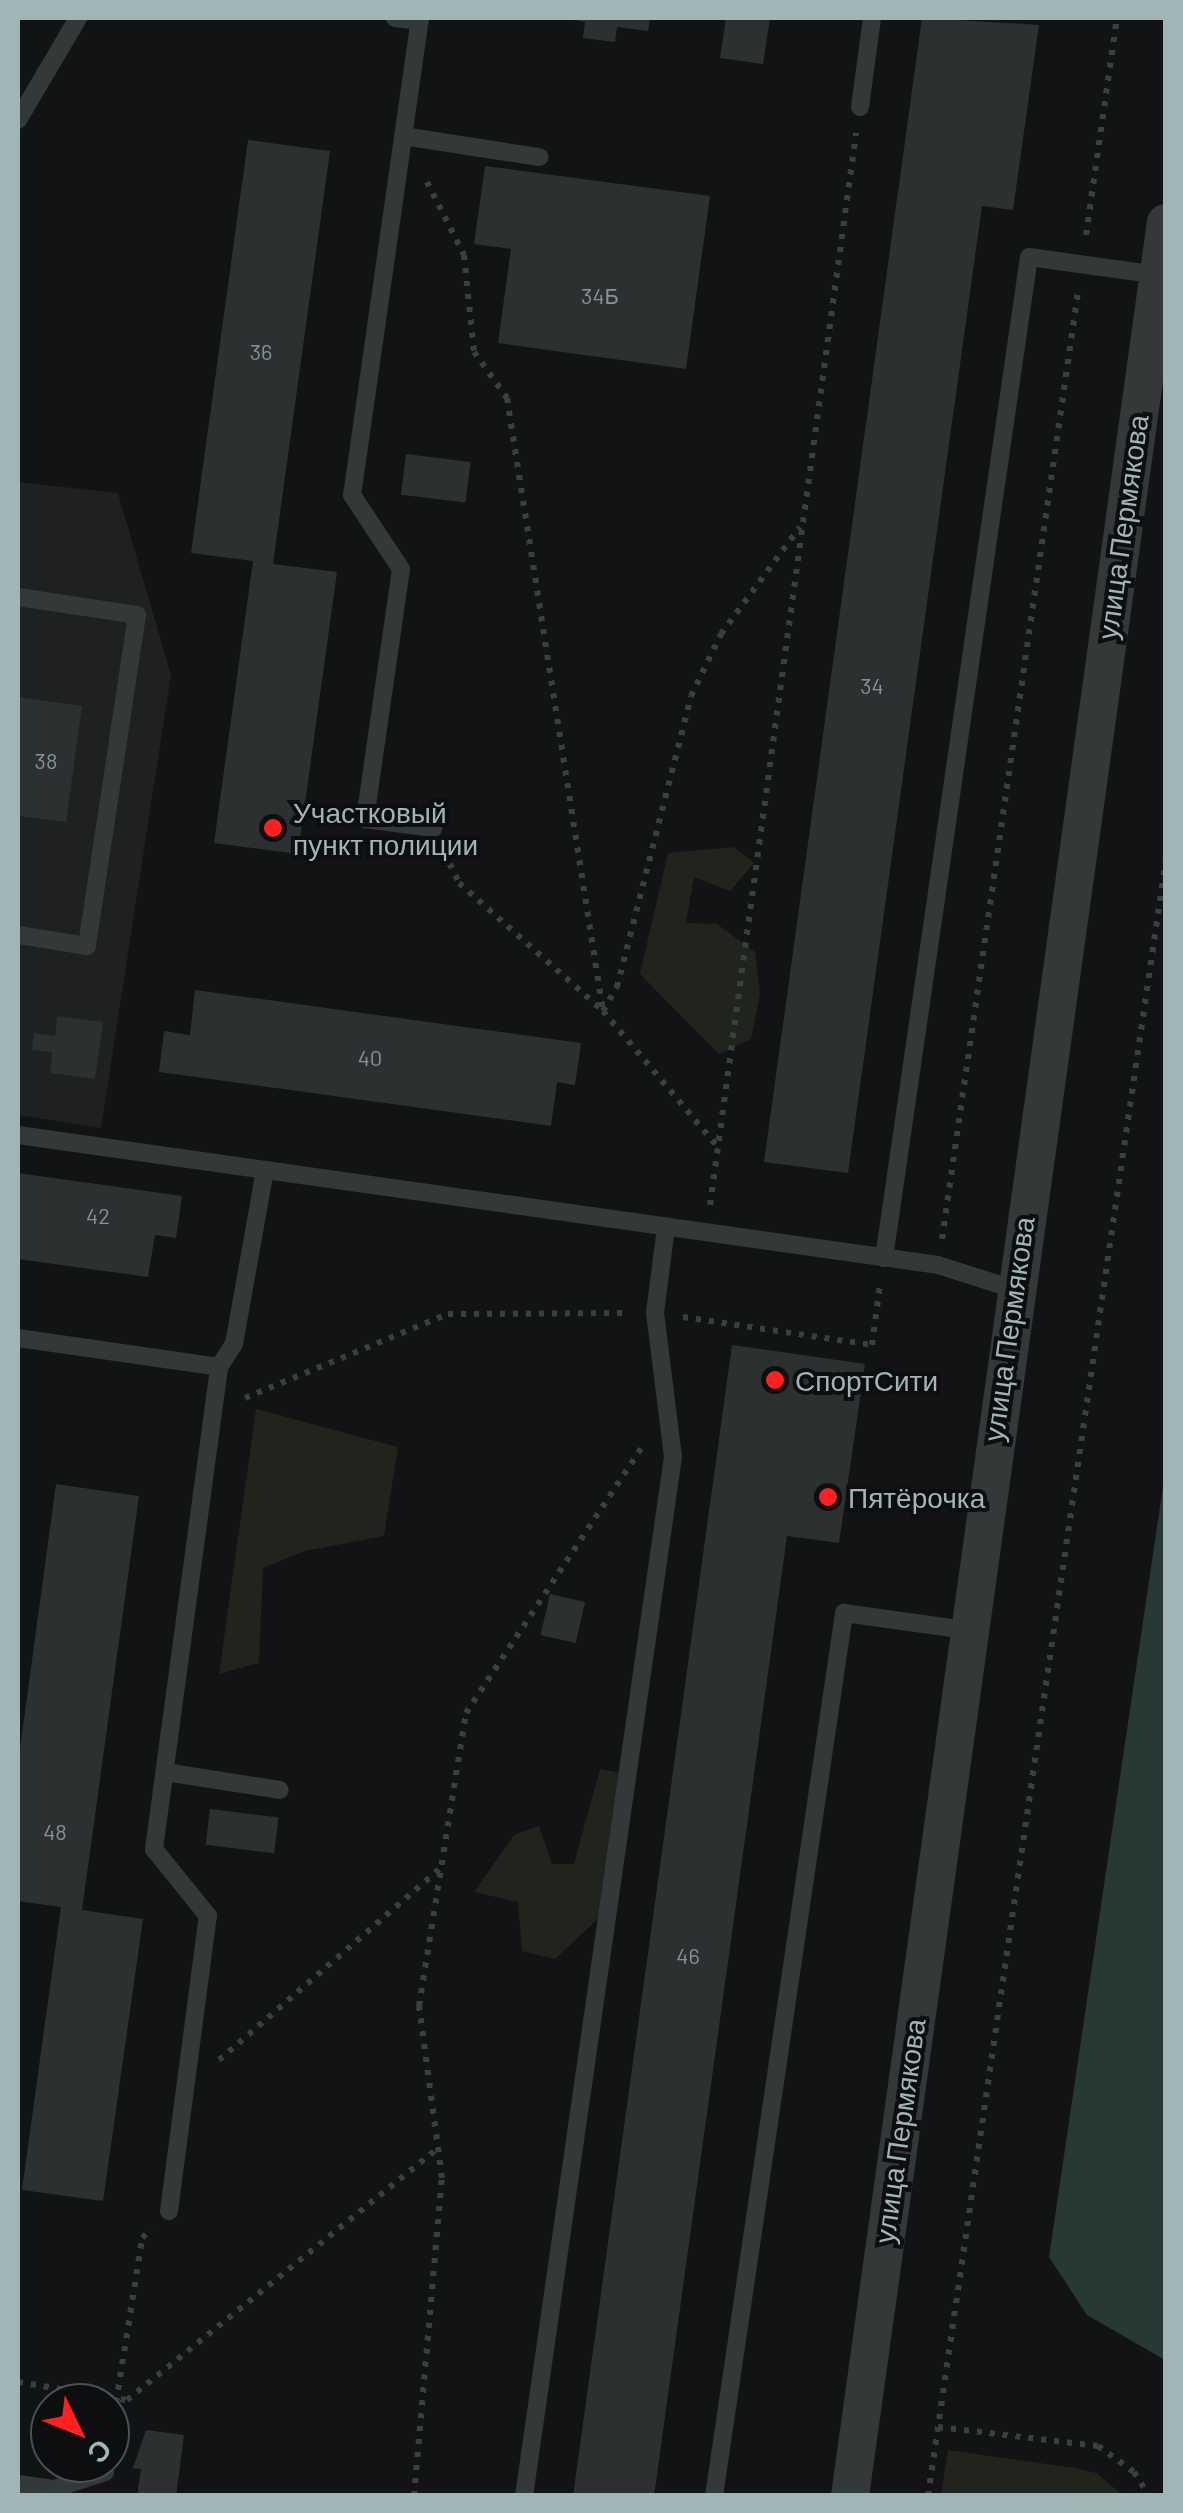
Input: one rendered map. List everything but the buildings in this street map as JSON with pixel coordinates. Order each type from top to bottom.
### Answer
[{"type":"street","name":"улица Пермякова","points":[[850,2496],[1013,1289],[1166,222]]},
{"type":"lane","points":[[18,120],[78,18]]},
{"type":"lane","points":[[395,18],[420,19],[352,495],[401,569],[366,819],[433,828]]},
{"type":"lane","points":[[860,107],[872,18]]},
{"type":"lane","points":[[403,136],[539,157]]},
{"type":"lane","points":[[884,1258],[1029,257],[1158,275]]},
{"type":"lane","points":[[18,597],[136,615],[87,946],[18,935]]},
{"type":"lane","points":[[18,1135],[938,1266],[1013,1289]]},
{"type":"lane","points":[[169,2211],[208,1916],[154,1849],[219,1367],[234,1344],[266,1170]]},
{"type":"lane","points":[[524,2496],[673,1457],[655,1313],[666,1227]]},
{"type":"lane","points":[[18,1338],[219,1367]]},
{"type":"lane","points":[[714,2496],[844,1613],[967,1630]]},
{"type":"lane","points":[[165,1772],[280,1790]]},
{"type":"lane","points":[[18,2484],[54,2492]]},
{"type":"path","points":[[938,1266],[1117,18]]},
{"type":"path","points":[[706,1233],[860,107]]},
{"type":"path","points":[[403,136],[464,255],[474,352],[507,398],[604,1011]]},
{"type":"path","points":[[604,1011],[617,987],[691,696],[721,634],[803,524]]},
{"type":"path","points":[[433,828],[459,883],[604,1011],[718,1147]]},
{"type":"path","points":[[928,2496],[1166,858]]},
{"type":"path","points":[[213,1410],[448,1314],[655,1313],[872,1345],[884,1258]]},
{"type":"path","points":[[414,2496],[442,2178],[419,2006],[466,1714],[669,1408]]},
{"type":"path","points":[[185,2090],[444,1864]]},
{"type":"path","points":[[130,2398],[438,2148]]},
{"type":"path","points":[[120,2383],[142,2238],[169,2211]]},
{"type":"path","points":[[938,2426],[1098,2446],[1134,2472],[1149,2496]]},
{"type":"shaded area","points":[[18,482],[118,493],[171,675],[101,1128],[18,1115]]},
{"type":"shaded area","points":[[734,847],[754,863],[730,891],[694,877],[686,923],[717,924],[755,952],[760,994],[751,1039],[719,1054],[640,974],[668,853]]},
{"type":"shaded area","points":[[256,1409],[398,1447],[384,1536],[305,1551],[263,1568],[259,1663],[219,1674]]},
{"type":"shaded area","points":[[1165,1473],[1166,2360],[1087,2315],[1049,2257]]},
{"type":"shaded area","points":[[600,1769],[628,1774],[601,1916],[555,1959],[522,1951],[518,1902],[474,1892],[514,1835],[539,1826],[552,1864],[574,1864]]},
{"type":"shaded area","points":[[948,2450],[1096,2473],[1123,2495],[941,2495]]},
{"type":"place","name":"Участковый пункт полиции","points":[[273,828]]},
{"type":"place","name":"СпортСити","points":[[775,1380]]},
{"type":"place","name":"Пятёрочка","points":[[828,1497]]}]
